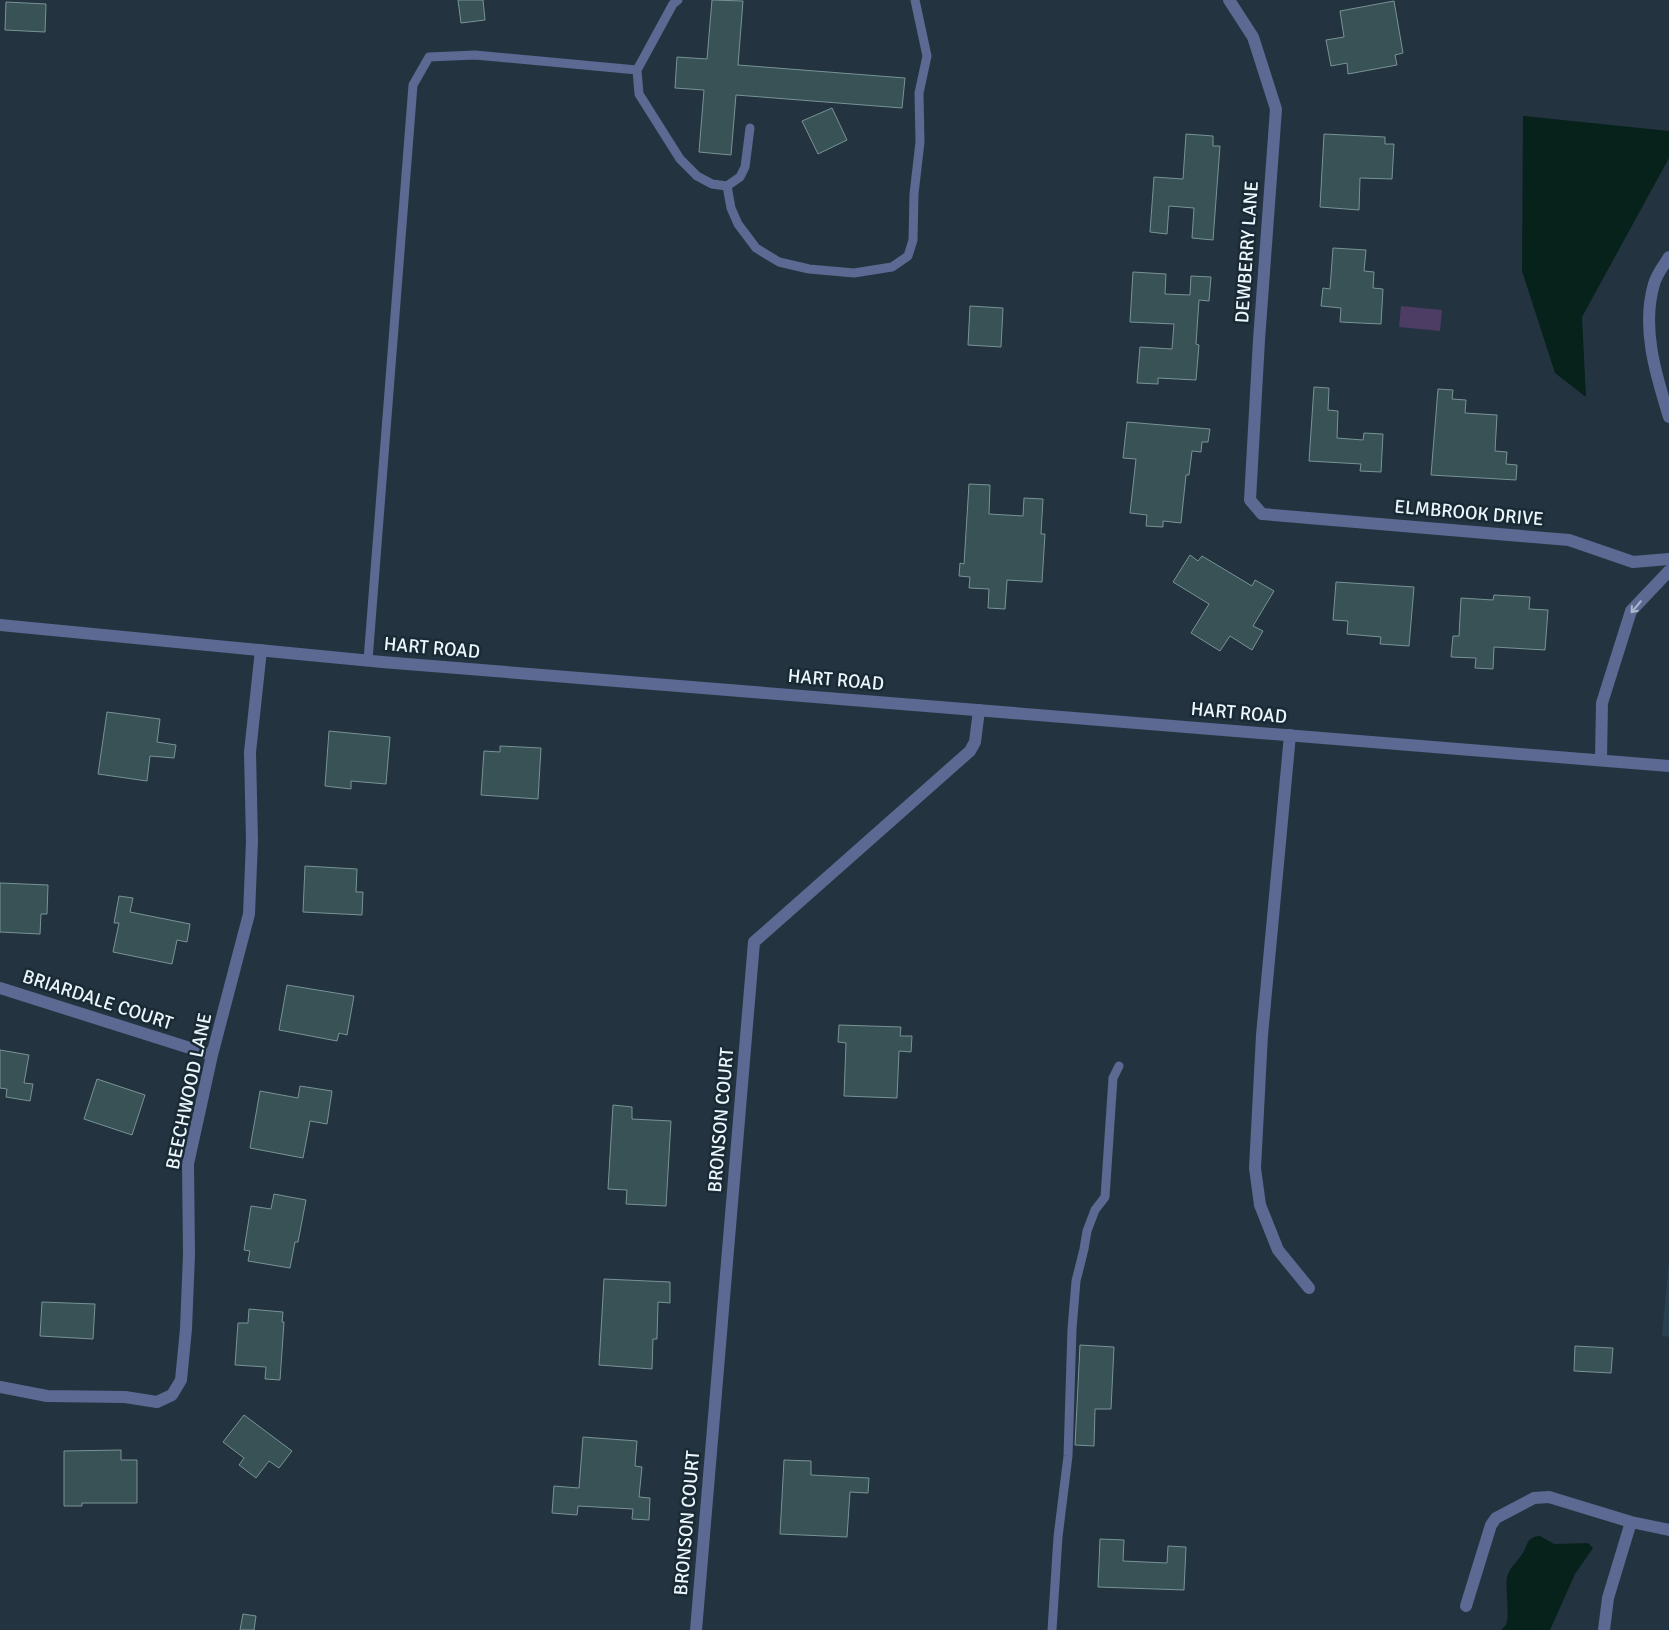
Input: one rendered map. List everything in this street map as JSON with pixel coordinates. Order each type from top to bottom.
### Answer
[{"type":"street","name":"DEWBERRY LANE","points":[[1229,0],[1253,37],[1276,109],[1259,340],[1250,500],[1262,514]]},
{"type":"street","points":[[1669,257],[1654,283],[1648,320],[1656,373],[1669,418]]},
{"type":"street","name":"ELMBROOK DRIVE","points":[[1262,514],[1569,540],[1633,562],[1669,559]]},
{"type":"street","points":[[1601,760],[1602,703],[1631,611],[1669,571]]},
{"type":"street","name":"HART ROAD","points":[[0,625],[368,660],[1669,766]]},
{"type":"street","name":"BEECHWOOD LANE","points":[[0,1387],[47,1396],[125,1397],[158,1402],[172,1396],[182,1380],[188,1263],[188,1164],[212,1055],[249,914],[252,841],[250,752],[261,650]]},
{"type":"street","name":"BRONSON COURT","points":[[696,1630],[754,942],[970,750],[974,742],[979,710]]},
{"type":"street","points":[[1290,735],[1262,1035],[1255,1168],[1260,1205],[1278,1250],[1309,1288]]},
{"type":"street","name":"BRIARDALE COURT","points":[[0,988],[212,1055]]},
{"type":"street","points":[[1466,1606],[1492,1525],[1496,1518],[1534,1498],[1549,1497],[1630,1522],[1669,1530]]},
{"type":"street","points":[[1604,1630],[1608,1598],[1630,1522]]},
{"type":"lane","points":[[678,0],[673,4],[637,70],[639,94],[680,159],[697,176],[712,184],[727,186],[740,177],[745,167],[750,128]]},
{"type":"lane","points":[[727,186],[731,208],[738,224],[756,248],[779,262],[810,269],[854,273],[892,266],[908,256],[914,240],[914,194],[920,142],[919,93],[926,56],[915,0]]},
{"type":"lane","points":[[368,660],[413,85],[429,57],[475,54],[637,70]]},
{"type":"lane","points":[[1052,1630],[1058,1537],[1068,1456],[1072,1329],[1076,1281],[1087,1231],[1095,1210],[1105,1197],[1113,1078],[1119,1066]]},
{"type":"shaded area","points":[[1523,116],[1669,131],[1669,158],[1582,317],[1586,397],[1555,373],[1522,271]]},
{"type":"shaded area","points":[[1401,306],[1442,310],[1440,331],[1399,327]]},
{"type":"shaded area","points":[[1669,1260],[1669,1337],[1662,1336]]},
{"type":"shaded area","points":[[1540,1536],[1554,1544],[1588,1543],[1593,1548],[1575,1574],[1550,1630],[1501,1630],[1506,1625],[1507,1620],[1508,1573],[1530,1539]]},
{"type":"building","points":[[458,0],[483,0],[485,20],[461,23]]},
{"type":"building","points":[[712,0],[743,1],[738,65],[905,78],[902,108],[736,95],[731,155],[699,152],[704,90],[675,88],[677,57],[707,59]]},
{"type":"building","points":[[1394,1],[1403,53],[1395,55],[1397,65],[1348,74],[1347,63],[1331,66],[1326,40],[1344,37],[1340,11]]},
{"type":"building","points":[[6,2],[46,4],[45,32],[5,30]]},
{"type":"building","points":[[832,108],[847,140],[818,154],[802,121]]},
{"type":"building","points":[[1186,134],[1213,136],[1213,146],[1220,146],[1213,240],[1192,238],[1194,208],[1169,206],[1167,234],[1150,232],[1154,177],[1183,179]]},
{"type":"building","points":[[1324,134],[1385,137],[1385,144],[1394,144],[1392,179],[1360,178],[1359,210],[1320,207]]},
{"type":"building","points":[[1333,248],[1366,250],[1364,271],[1374,272],[1373,288],[1383,289],[1381,324],[1340,322],[1341,308],[1321,306],[1323,288],[1330,289]]},
{"type":"building","points":[[1133,272],[1166,274],[1165,294],[1190,295],[1191,276],[1211,277],[1209,301],[1199,300],[1196,344],[1199,345],[1196,380],[1158,378],[1158,384],[1137,383],[1140,347],[1172,349],[1174,324],[1130,322]]},
{"type":"building","points":[[970,306],[1003,308],[1001,347],[968,345]]},
{"type":"building","points":[[1314,387],[1329,388],[1328,410],[1338,411],[1337,438],[1363,440],[1364,433],[1383,434],[1381,472],[1360,471],[1361,464],[1309,461]]},
{"type":"building","points":[[1438,389],[1453,390],[1452,399],[1466,400],[1465,413],[1497,415],[1495,451],[1507,452],[1506,464],[1517,465],[1516,480],[1431,475]]},
{"type":"building","points":[[1127,422],[1210,429],[1208,442],[1202,442],[1201,452],[1192,451],[1189,475],[1186,475],[1181,523],[1163,521],[1163,527],[1146,526],[1147,515],[1130,513],[1136,459],[1123,458]]},
{"type":"building","points":[[969,484],[990,485],[989,514],[1023,516],[1024,498],[1043,499],[1041,534],[1045,534],[1042,582],[1007,580],[1005,609],[988,608],[989,589],[969,588],[970,577],[959,576],[960,563],[964,564]]},
{"type":"building","points":[[1190,555],[1198,561],[1202,556],[1252,586],[1255,580],[1274,591],[1253,626],[1263,631],[1252,650],[1230,636],[1220,651],[1191,633],[1209,604],[1173,582]]},
{"type":"building","points":[[1336,582],[1414,587],[1409,646],[1380,644],[1381,637],[1347,634],[1348,621],[1333,620]]},
{"type":"building","points":[[1494,595],[1530,597],[1529,609],[1548,610],[1545,650],[1494,647],[1493,669],[1475,668],[1476,658],[1451,657],[1453,636],[1459,636],[1461,598],[1493,600]]},
{"type":"building","points":[[107,712],[160,719],[157,742],[176,745],[174,758],[150,756],[147,781],[98,774]]},
{"type":"building","points":[[329,731],[390,737],[386,784],[351,781],[351,789],[325,786]]},
{"type":"building","points":[[500,746],[541,748],[538,799],[481,795],[484,751],[500,752]]},
{"type":"building","points":[[305,866],[357,869],[356,892],[363,892],[362,915],[303,912]]},
{"type":"building","points":[[0,883],[48,885],[47,914],[41,914],[40,934],[0,932]]},
{"type":"building","points":[[119,896],[133,898],[130,912],[190,924],[187,942],[177,940],[172,964],[113,952],[119,923],[114,923]]},
{"type":"building","points":[[287,985],[354,996],[347,1035],[339,1033],[337,1041],[279,1030]]},
{"type":"building","points":[[839,1025],[901,1027],[900,1036],[912,1036],[911,1052],[899,1051],[897,1098],[844,1096],[846,1043],[838,1042]]},
{"type":"building","points":[[0,1050],[29,1055],[24,1083],[33,1084],[30,1101],[6,1097],[7,1089],[0,1088]]},
{"type":"building","points":[[97,1079],[145,1095],[132,1135],[84,1119]]},
{"type":"building","points":[[300,1086],[332,1091],[327,1124],[310,1121],[303,1158],[250,1148],[260,1091],[298,1098]]},
{"type":"building","points":[[613,1105],[632,1107],[632,1119],[671,1121],[666,1206],[626,1204],[627,1190],[608,1189]]},
{"type":"building","points":[[274,1194],[306,1200],[298,1242],[295,1242],[290,1268],[248,1261],[250,1251],[244,1250],[251,1206],[271,1209]]},
{"type":"building","points":[[604,1279],[670,1282],[670,1303],[658,1302],[657,1339],[653,1339],[652,1369],[599,1365]]},
{"type":"building","points":[[42,1302],[95,1304],[93,1339],[40,1336]]},
{"type":"building","points":[[249,1309],[283,1312],[280,1380],[265,1379],[266,1367],[235,1365],[238,1323],[248,1323]]},
{"type":"building","points":[[1080,1345],[1114,1347],[1111,1409],[1095,1409],[1094,1446],[1075,1445]]},
{"type":"building","points":[[1575,1346],[1613,1348],[1611,1373],[1574,1371]]},
{"type":"building","points":[[244,1415],[292,1451],[279,1468],[269,1461],[256,1478],[239,1465],[244,1458],[223,1442]]},
{"type":"building","points":[[583,1437],[637,1441],[635,1466],[642,1467],[639,1497],[650,1498],[649,1520],[632,1519],[633,1509],[578,1506],[577,1515],[552,1513],[554,1486],[579,1488]]},
{"type":"building","points":[[121,1450],[121,1460],[137,1460],[137,1503],[82,1503],[82,1506],[64,1506],[64,1451]]},
{"type":"building","points":[[784,1460],[811,1461],[811,1475],[869,1478],[868,1493],[850,1492],[847,1537],[780,1534]]},
{"type":"building","points":[[1100,1539],[1124,1540],[1123,1561],[1167,1563],[1168,1546],[1186,1547],[1184,1590],[1098,1587]]},
{"type":"building","points":[[243,1614],[256,1616],[254,1630],[240,1630]]}]
